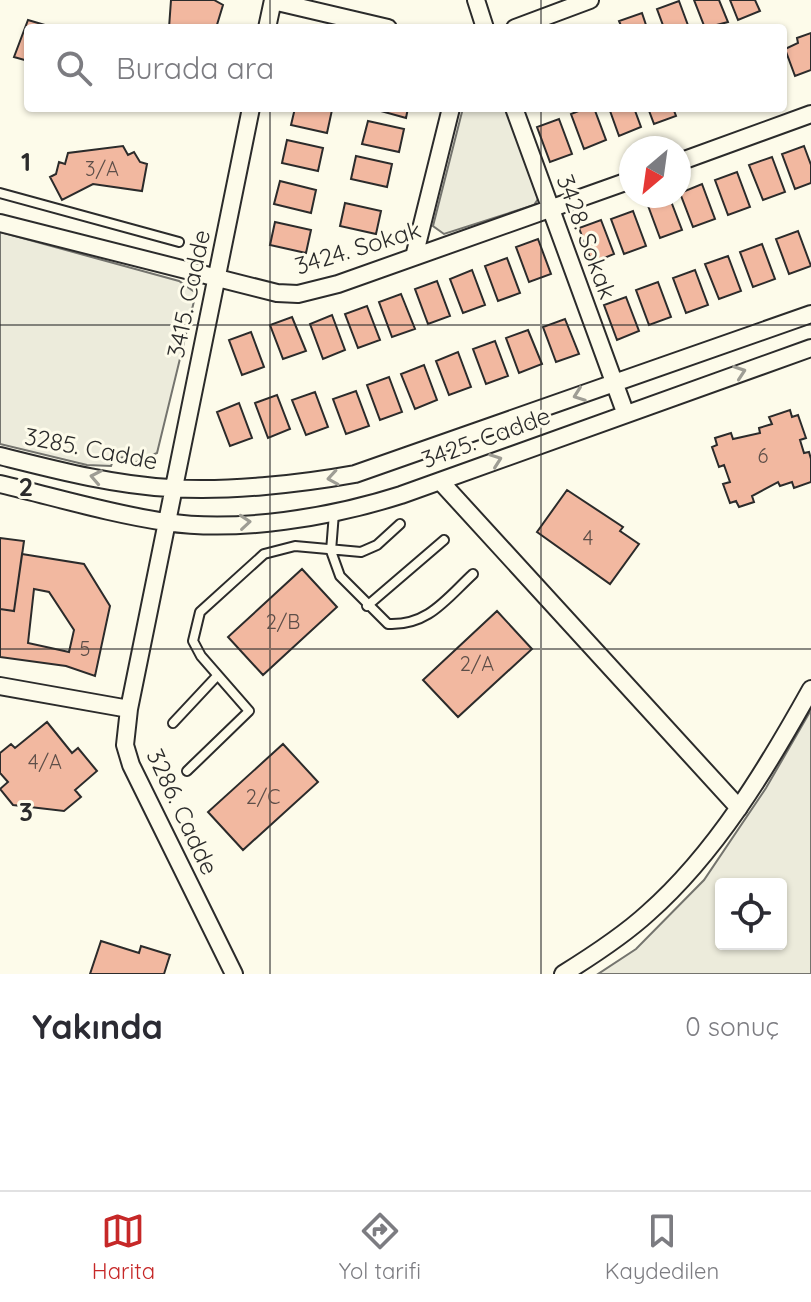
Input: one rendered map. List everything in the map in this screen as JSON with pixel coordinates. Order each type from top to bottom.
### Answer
[{"type":"street","points":[[476,0],[484,24]]},
{"type":"street","points":[[526,24],[590,0]]},
{"type":"street","points":[[268,24],[273,1],[371,24]]},
{"type":"street","name":"3415. Cadde","points":[[167,522],[250,112]]},
{"type":"street","points":[[414,257],[450,112]]},
{"type":"street","name":"3428. Sokak","points":[[515,112],[625,412]]},
{"type":"street","points":[[691,158],[811,114]]},
{"type":"street","name":"3424. Sokak","points":[[0,223],[217,280],[277,293],[298,294],[414,257],[619,184]]},
{"type":"street","name":"3425. Cadde","points":[[173,489],[294,483],[355,474],[811,314]]},
{"type":"street","name":"3425. Cadde","points":[[167,522],[234,523],[365,507],[811,348]]},
{"type":"street","name":"3285. Cadde","points":[[0,456],[113,481],[173,489]]},
{"type":"street","points":[[440,481],[739,808]]},
{"type":"street","points":[[0,484],[167,522]]},
{"type":"street","name":"3286. Cadde","points":[[167,522],[129,709],[125,745],[131,765],[234,974]]},
{"type":"street","points":[[0,686],[129,709]]},
{"type":"street","points":[[563,974],[648,914],[678,884],[739,808],[811,689]]},
{"type":"lane","points":[[0,193],[179,242]]},
{"type":"lane","points":[[334,513],[331,551],[340,576],[388,624],[411,625],[434,611],[473,574]]},
{"type":"lane","points":[[187,771],[249,711],[216,677],[193,641],[200,612],[264,554],[295,546],[361,552],[377,545],[400,524]]},
{"type":"lane","points":[[367,606],[444,540]]},
{"type":"lane","points":[[173,723],[216,677]]},
{"type":"shaded area","points":[[462,112],[507,112],[538,199],[534,205],[444,234],[433,226]]},
{"type":"shaded area","points":[[0,232],[179,281],[196,293],[157,453],[132,464],[129,457],[114,458],[111,466],[87,465],[0,444]]},
{"type":"shaded area","points":[[811,710],[811,974],[598,974],[636,949],[704,880],[766,788]]},
{"type":"building","points":[[171,0],[214,0],[223,5],[217,24],[169,24]]},
{"type":"building","points":[[694,0],[719,0],[728,22],[703,24]]},
{"type":"building","points":[[730,0],[755,0],[760,11],[738,20]]},
{"type":"building","points":[[679,1],[688,24],[663,24],[657,9]]},
{"type":"building","points":[[642,13],[646,24],[620,24],[619,21]]},
{"type":"building","points":[[24,31],[24,60],[14,57]]},
{"type":"building","points":[[811,33],[811,70],[795,76],[787,48],[798,43],[797,38]]},
{"type":"building","points":[[294,112],[332,112],[327,133],[291,125]]},
{"type":"building","points":[[384,112],[407,112],[406,118]]},
{"type":"building","points":[[596,112],[606,140],[584,149],[571,114]]},
{"type":"building","points":[[610,112],[635,112],[641,127],[619,136]]},
{"type":"building","points":[[650,112],[674,112],[676,116],[654,124]]},
{"type":"building","points":[[559,119],[572,154],[550,162],[537,127]]},
{"type":"building","points":[[368,121],[404,129],[399,152],[362,144]]},
{"type":"building","points":[[287,140],[323,148],[318,171],[282,163]]},
{"type":"building","points":[[123,146],[128,155],[134,152],[140,162],[147,164],[142,191],[93,184],[62,200],[50,177],[56,174],[59,162],[65,164],[68,153]]},
{"type":"building","points":[[804,146],[811,165],[811,183],[795,189],[782,154]]},
{"type":"building","points":[[356,156],[392,164],[387,187],[351,179]]},
{"type":"building","points":[[772,157],[785,192],[763,200],[749,165]]},
{"type":"building","points":[[737,172],[750,207],[728,215],[715,180]]},
{"type":"building","points":[[280,181],[316,190],[311,213],[274,204]]},
{"type":"building","points":[[702,184],[715,219],[693,227],[686,208],[691,208],[691,188]]},
{"type":"building","points":[[345,203],[381,211],[376,234],[340,226]]},
{"type":"building","points":[[649,208],[674,208],[682,230],[660,238]]},
{"type":"building","points":[[633,211],[646,246],[624,254],[611,219]]},
{"type":"building","points":[[601,220],[614,254],[592,263],[579,228]]},
{"type":"building","points":[[275,222],[311,230],[306,253],[270,245]]},
{"type":"building","points":[[798,231],[811,266],[789,274],[776,239]]},
{"type":"building","points":[[538,239],[551,274],[529,282],[516,247]]},
{"type":"building","points":[[762,244],[775,279],[753,287],[740,252]]},
{"type":"building","points":[[728,256],[741,291],[719,299],[705,264]]},
{"type":"building","points":[[507,258],[520,293],[498,301],[485,266]]},
{"type":"building","points":[[472,270],[485,305],[463,313],[450,279]]},
{"type":"building","points":[[695,270],[708,305],[686,313],[673,278]]},
{"type":"building","points":[[437,281],[450,316],[428,324],[415,289]]},
{"type":"building","points":[[658,282],[671,317],[649,325],[636,290]]},
{"type":"building","points":[[401,294],[415,329],[392,337],[379,302]]},
{"type":"building","points":[[626,297],[639,331],[617,340],[604,305]]},
{"type":"building","points":[[367,306],[380,340],[358,348],[345,314]]},
{"type":"building","points":[[332,315],[345,350],[323,359],[310,324]]},
{"type":"building","points":[[292,317],[306,351],[283,359],[270,325]]},
{"type":"building","points":[[565,319],[579,354],[556,362],[543,327]]},
{"type":"building","points":[[528,330],[542,364],[519,373],[506,338]]},
{"type":"building","points":[[251,332],[264,367],[242,375],[229,340]]},
{"type":"building","points":[[495,341],[508,376],[486,384],[473,349]]},
{"type":"building","points":[[458,352],[471,387],[449,395],[436,361]]},
{"type":"building","points":[[424,365],[437,400],[415,409],[401,374]]},
{"type":"building","points":[[389,377],[402,412],[380,420],[367,385]]},
{"type":"building","points":[[356,391],[369,426],[346,434],[333,399]]},
{"type":"building","points":[[315,392],[328,427],[306,435],[292,400]]},
{"type":"building","points":[[277,395],[290,429],[268,438],[255,403]]},
{"type":"building","points":[[239,403],[252,438],[230,446],[217,412]]},
{"type":"building","points":[[790,410],[792,417],[798,415],[806,438],[800,440],[804,453],[809,452],[811,459],[811,482],[794,488],[792,482],[780,486],[778,482],[752,496],[754,502],[739,507],[736,501],[730,503],[723,484],[730,482],[724,465],[719,467],[712,447],[717,445],[715,438],[731,433],[733,439],[760,433],[759,428],[772,424],[769,417]]},
{"type":"building","points":[[567,490],[623,527],[620,531],[639,544],[610,584],[537,532]]},
{"type":"building","points":[[0,538],[24,541],[14,611],[0,609]]},
{"type":"building","points":[[22,554],[84,564],[110,606],[95,676],[66,666],[0,657],[0,609],[14,611]],"holes":[[[34,589],[49,592],[74,630],[69,652],[28,643]]]},
{"type":"building","points":[[302,569],[337,607],[263,675],[228,637]]},
{"type":"building","points":[[497,611],[532,649],[458,717],[423,680]]},
{"type":"building","points":[[47,722],[72,753],[78,748],[97,771],[75,790],[81,797],[64,811],[13,805],[0,789],[8,782],[0,773],[0,753],[11,744],[15,748]]},
{"type":"building","points":[[283,744],[318,782],[243,850],[208,812]]},
{"type":"building","points":[[101,941],[139,953],[141,946],[170,955],[164,974],[90,974]]}]
